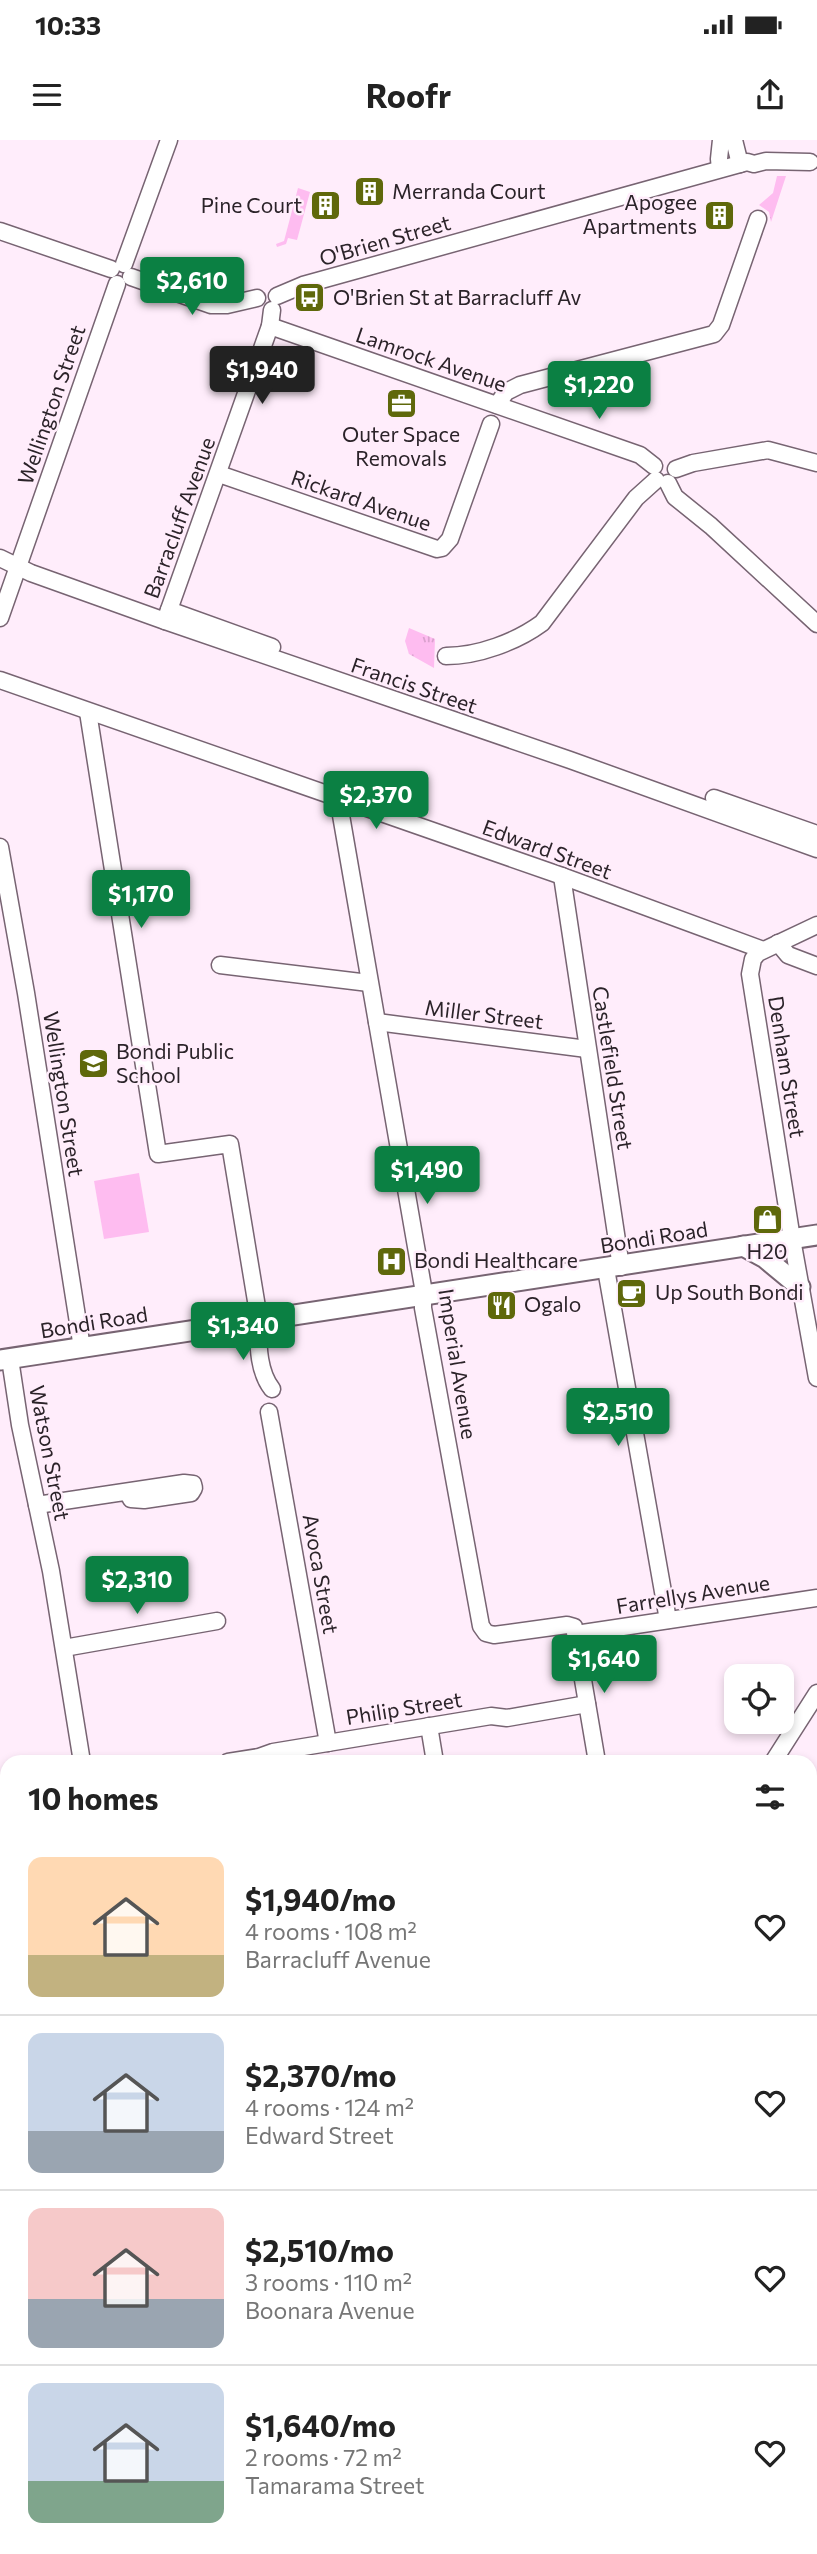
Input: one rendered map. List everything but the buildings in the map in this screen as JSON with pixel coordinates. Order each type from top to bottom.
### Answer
[{"type":"main road","name":"Bondi Road","points":[[5,1360],[817,1236]]},
{"type":"main road","points":[[743,1246],[765,1258],[800,1287]]},
{"type":"street","name":"Wellington Street","points":[[0,618],[169,140]]},
{"type":"street","points":[[720,169],[721,140]]},
{"type":"street","points":[[734,140],[744,163]]},
{"type":"street","name":"O'Brien Street","points":[[273,310],[303,285],[720,169],[744,163],[814,161]]},
{"type":"street","points":[[497,405],[506,392],[520,384],[714,334],[721,326],[758,219]]},
{"type":"street","points":[[0,230],[211,305],[227,305],[257,298],[267,289],[274,291],[273,310]]},
{"type":"street","name":"Lamrock Avenue","points":[[273,310],[497,405],[640,455],[664,475]]},
{"type":"street","name":"Barracluff Avenue","points":[[167,615],[219,474],[273,310]]},
{"type":"street","name":"Rickard Avenue","points":[[219,474],[437,549],[442,548],[450,539],[491,424]]},
{"type":"street","points":[[446,656],[467,655],[524,636],[542,623],[636,498],[664,475],[693,463],[768,450],[817,463]]},
{"type":"street","points":[[664,475],[675,497],[711,526],[817,624]]},
{"type":"street","name":"Francis Street","points":[[0,558],[28,572],[272,647]]},
{"type":"street","name":"Francis Street","points":[[167,615],[817,849]]},
{"type":"street","name":"Edward Street","points":[[0,680],[562,876],[763,950]]},
{"type":"street","points":[[88,712],[158,1154],[230,1144],[257,1307],[257,1333],[264,1374],[272,1389]]},
{"type":"street","name":"Imperial Avenue","points":[[338,798],[483,1629],[489,1635],[494,1635],[567,1625],[574,1627],[576,1634]]},
{"type":"street","points":[[714,799],[817,834]]},
{"type":"street","name":"Wellington Street","points":[[0,847],[82,1348]]},
{"type":"street","name":"Castlefield Street","points":[[562,876],[587,1049],[613,1268],[668,1620]]},
{"type":"street","points":[[763,950],[817,925]]},
{"type":"street","points":[[778,943],[788,955],[817,966]]},
{"type":"street","name":"Denham Street","points":[[763,950],[754,957],[750,974],[817,1378]]},
{"type":"street","points":[[220,965],[369,984]]},
{"type":"street","name":"Miller Street","points":[[377,1023],[587,1049]]},
{"type":"street","name":"Watson Street","points":[[5,1360],[37,1505],[81,1755]]},
{"type":"street","name":"Avoca Street","points":[[269,1412],[328,1743]]},
{"type":"street","points":[[37,1505],[112,1492],[128,1493]]},
{"type":"street","name":"Farrellys Avenue","points":[[576,1634],[817,1598]]},
{"type":"street","points":[[64,1648],[217,1621]]},
{"type":"street","points":[[576,1634],[596,1755]]},
{"type":"street","points":[[777,1755],[817,1693]]},
{"type":"street","name":"Philip Street","points":[[268,1755],[491,1716],[507,1718],[587,1704]]},
{"type":"street","points":[[429,1727],[434,1755]]},
{"type":"green space","points":[[777,176],[786,176],[771,222],[769,212],[759,205],[773,193]]},
{"type":"green space","points":[[298,188],[310,192],[297,240],[288,238],[286,244],[277,247],[276,244],[284,241]]},
{"type":"green space","points":[[409,628],[435,639],[434,668],[409,654],[405,641]]},
{"type":"green space","points":[[139,1173],[149,1232],[104,1239],[94,1181]]},
{"type":"place","name":"Merranda Court","points":[[369,192]]},
{"type":"place","name":"Pine Court","points":[[325,206]]},
{"type":"place","name":"Apogee Apartments","points":[[720,215]]},
{"type":"place","name":"O'Brien St at Barracluff Av","points":[[310,298]]},
{"type":"place","name":"Outer Space Removals","points":[[401,403]]},
{"type":"place","name":"Bondi Public School","points":[[93,1064]]},
{"type":"place","name":"H20","points":[[767,1220]]},
{"type":"place","name":"Bondi Healthcare","points":[[391,1261]]},
{"type":"place","name":"Up South Bondi","points":[[632,1293]]},
{"type":"place","name":"Ogalo","points":[[501,1305]]}]
